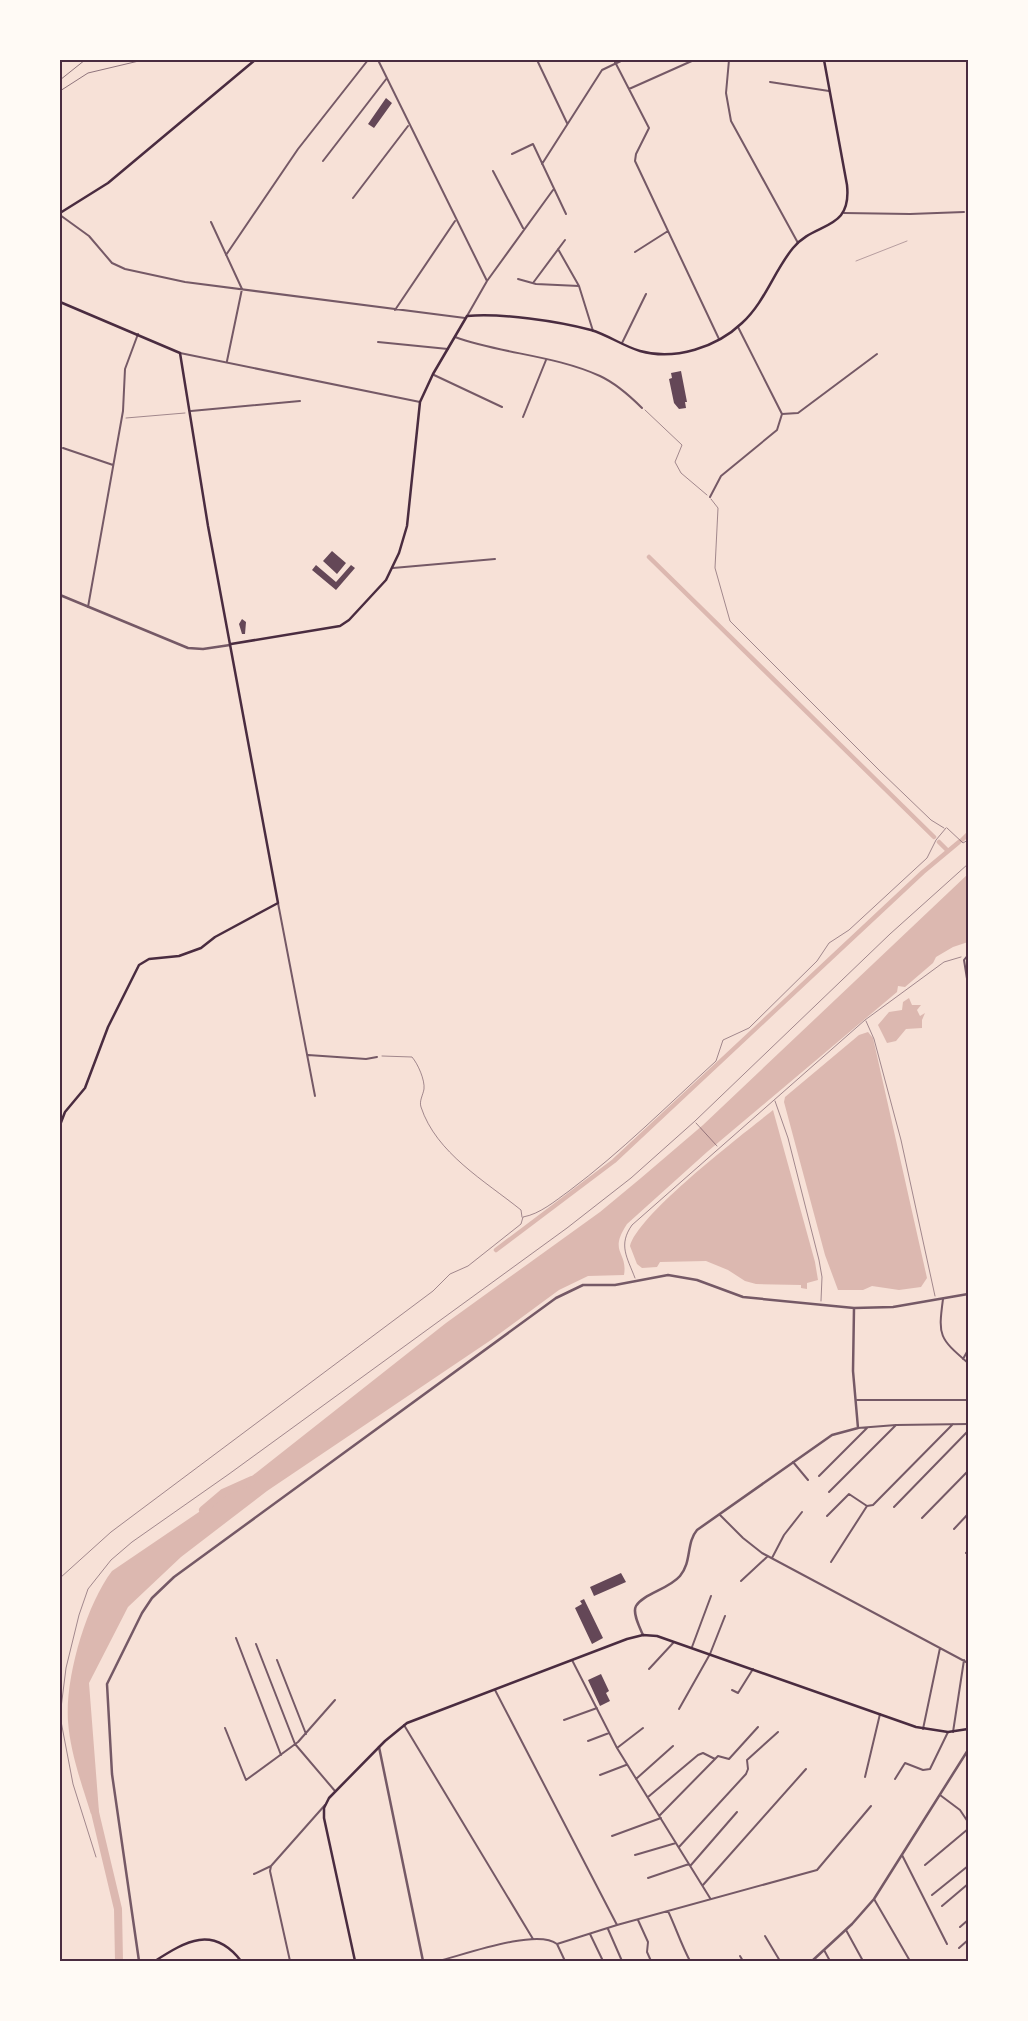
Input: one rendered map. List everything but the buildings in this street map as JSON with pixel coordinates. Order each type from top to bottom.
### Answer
[{"type":"main road","points":[[60,214],[108,183],[255,60]]},
{"type":"main road","points":[[232,644],[340,626],[349,620],[378,589],[392,568],[407,526],[420,402],[433,374],[467,317],[502,317],[593,331],[642,351],[675,353],[696,350],[738,327],[756,308],[798,243],[836,221],[844,213],[848,200],[848,185],[824,60]]},
{"type":"main road","points":[[60,302],[180,353],[208,526],[232,644],[278,903],[215,937],[201,948],[179,956],[149,959],[139,965],[112,1019],[89,1080],[81,1095],[65,1112],[60,1125]]},
{"type":"main road","points":[[355,1961],[324,1813],[325,1805],[379,1747],[404,1726],[572,1660],[642,1635],[674,1641],[924,1729],[953,1732],[968,1728]]},
{"type":"main road","points":[[154,1961],[180,1945],[206,1940],[226,1945],[241,1961]]},
{"type":"street","points":[[226,255],[298,149],[368,60]]},
{"type":"street","points":[[378,60],[408,125],[487,281]]},
{"type":"street","points":[[537,60],[568,124]]},
{"type":"street","points":[[542,164],[602,70],[615,62],[623,60]]},
{"type":"street","points":[[629,89],[694,60]]},
{"type":"street","points":[[729,60],[726,93],[731,121],[798,243]]},
{"type":"street","points":[[615,62],[649,128],[635,160],[719,339]]},
{"type":"street","points":[[323,161],[387,78]]},
{"type":"street","points":[[770,82],[829,91]]},
{"type":"street","points":[[353,198],[408,125]]},
{"type":"street","points":[[512,154],[533,144],[553,190],[566,214]]},
{"type":"street","points":[[493,171],[524,229]]},
{"type":"street","points":[[60,214],[88,236],[112,263],[125,269],[186,282],[395,310],[467,317],[487,281],[553,190]]},
{"type":"street","points":[[844,213],[910,214],[964,212]]},
{"type":"street","points":[[395,310],[456,221]]},
{"type":"street","points":[[211,222],[242,289],[227,362]]},
{"type":"street","points":[[635,252],[668,230]]},
{"type":"street","points":[[533,283],[565,240]]},
{"type":"street","points":[[558,250],[579,286],[593,331]]},
{"type":"street","points":[[518,279],[533,283],[579,286]]},
{"type":"street","points":[[622,343],[646,294]]},
{"type":"street","points":[[710,498],[721,476],[777,430],[782,414],[738,327]]},
{"type":"street","points":[[88,608],[122,418],[125,369],[138,334]]},
{"type":"street","points":[[455,338],[546,360],[599,376],[610,381],[642,408]]},
{"type":"street","points":[[378,342],[448,350]]},
{"type":"street","points":[[180,353],[420,402]]},
{"type":"street","points":[[782,414],[798,413],[877,354]]},
{"type":"street","points":[[523,417],[546,360]]},
{"type":"street","points":[[433,374],[502,407]]},
{"type":"street","points":[[191,412],[300,401]]},
{"type":"street","points":[[63,448],[114,465]]},
{"type":"street","points":[[392,568],[496,559]]},
{"type":"street","points":[[60,595],[188,648],[203,649],[232,644]]},
{"type":"street","points":[[278,903],[315,1096]]},
{"type":"street","points":[[967,956],[968,985]]},
{"type":"street","points":[[308,1055],[366,1059],[378,1057]]},
{"type":"street","points":[[139,1961],[114,1783],[106,1691],[112,1670],[146,1605],[164,1585],[186,1567],[556,1298],[583,1285],[615,1285],[636,1280],[676,1275],[697,1280],[743,1297],[854,1308],[887,1308],[968,1294]]},
{"type":"street","points":[[943,1299],[940,1332],[949,1346],[968,1363]]},
{"type":"street","points":[[854,1308],[853,1371],[858,1428]]},
{"type":"street","points":[[963,1359],[968,1350]]},
{"type":"street","points":[[857,1400],[968,1400]]},
{"type":"street","points":[[831,1562],[867,1506],[872,1505],[953,1424]]},
{"type":"street","points":[[642,1635],[635,1606],[678,1579],[688,1563],[694,1534],[719,1514],[834,1433],[858,1428],[896,1425],[968,1424]]},
{"type":"street","points":[[829,1492],[896,1425]]},
{"type":"street","points":[[819,1476],[867,1428]]},
{"type":"street","points":[[894,1507],[968,1431]]},
{"type":"street","points":[[793,1462],[808,1480]]},
{"type":"street","points":[[922,1518],[968,1471]]},
{"type":"street","points":[[827,1516],[849,1494],[867,1506]]},
{"type":"street","points":[[772,1558],[784,1535],[802,1512]]},
{"type":"street","points":[[719,1514],[743,1538],[768,1556],[968,1663]]},
{"type":"street","points":[[954,1529],[968,1514]]},
{"type":"street","points":[[741,1581],[768,1556]]},
{"type":"street","points":[[692,1648],[711,1596]]},
{"type":"street","points":[[679,1709],[710,1654],[725,1616]]},
{"type":"street","points":[[236,1638],[281,1755]]},
{"type":"street","points":[[649,1669],[674,1641]]},
{"type":"street","points":[[256,1644],[295,1744],[336,1791]]},
{"type":"street","points":[[924,1729],[940,1648]]},
{"type":"street","points":[[277,1660],[306,1734]]},
{"type":"street","points":[[572,1660],[617,1748],[711,1898]]},
{"type":"street","points":[[953,1732],[964,1660]]},
{"type":"street","points":[[732,1690],[738,1693],[754,1669]]},
{"type":"street","points":[[495,1690],[617,1925]]},
{"type":"street","points":[[225,1728],[246,1780],[295,1744],[335,1700]]},
{"type":"street","points":[[564,1720],[597,1708]]},
{"type":"street","points":[[865,1777],[880,1714]]},
{"type":"street","points":[[404,1726],[533,1939]]},
{"type":"street","points":[[612,1836],[660,1817],[715,1759],[719,1756],[729,1759],[758,1727]]},
{"type":"street","points":[[617,1748],[643,1728]]},
{"type":"street","points":[[679,1847],[746,1774],[748,1769],[747,1760],[778,1732]]},
{"type":"street","points":[[896,1778],[905,1763],[923,1770],[930,1769],[948,1732]]},
{"type":"street","points":[[588,1741],[610,1733]]},
{"type":"street","points":[[636,1779],[672,1746]]},
{"type":"street","points":[[379,1747],[423,1961]]},
{"type":"street","points":[[812,1961],[846,1930],[874,1899],[968,1750]]},
{"type":"street","points":[[648,1797],[698,1755],[703,1754],[715,1759]]},
{"type":"street","points":[[600,1775],[627,1764]]},
{"type":"street","points":[[703,1885],[806,1769]]},
{"type":"street","points":[[940,1795],[960,1810],[968,1822]]},
{"type":"street","points":[[254,1874],[271,1866],[325,1805]]},
{"type":"street","points":[[557,1944],[711,1898],[817,1870],[871,1806]]},
{"type":"street","points":[[648,1878],[690,1865],[737,1812]]},
{"type":"street","points":[[926,1865],[968,1829]]},
{"type":"street","points":[[635,1856],[676,1843]]},
{"type":"street","points":[[902,1855],[947,1944]]},
{"type":"street","points":[[271,1866],[270,1871],[290,1961]]},
{"type":"street","points":[[932,1896],[968,1866]]},
{"type":"street","points":[[942,1906],[968,1884]]},
{"type":"street","points":[[874,1899],[910,1961]]},
{"type":"street","points":[[668,1911],[677,1929],[677,1936],[690,1961]]},
{"type":"street","points":[[638,1920],[648,1942],[647,1952],[651,1961]]},
{"type":"street","points":[[960,1927],[968,1920]]},
{"type":"street","points":[[608,1928],[622,1961]]},
{"type":"street","points":[[846,1930],[863,1961]]},
{"type":"street","points":[[590,1934],[603,1961]]},
{"type":"street","points":[[766,1936],[780,1961]]},
{"type":"street","points":[[438,1961],[533,1939],[550,1940],[557,1944],[565,1961]]},
{"type":"street","points":[[959,1948],[968,1940]]},
{"type":"street","points":[[824,1950],[830,1961]]},
{"type":"street","points":[[740,1956],[743,1961]]},
{"type":"lane","points":[[856,261],[907,241]]},
{"type":"path","points":[[642,408],[682,445],[675,462],[681,472],[710,498],[718,508],[715,568],[730,621],[880,771],[932,820],[946,828],[963,844],[968,840]]},
{"type":"path","points":[[122,418],[191,412]]},
{"type":"path","points":[[523,1218],[531,1216],[546,1207],[594,1172],[648,1124],[716,1061],[723,1040],[749,1028],[817,961],[829,943],[849,930],[927,858],[936,840],[946,828]]},
{"type":"path","points":[[96,1857],[73,1784],[60,1716],[66,1668],[79,1615],[88,1589],[104,1569],[132,1542],[229,1474],[567,1228],[631,1178],[695,1121],[890,934],[968,864]]},
{"type":"path","points":[[636,1280],[623,1243],[624,1236],[632,1225],[718,1147],[865,1020],[944,962],[967,956]]},
{"type":"path","points":[[865,1020],[874,1039],[899,1132],[936,1300]]},
{"type":"path","points":[[60,1578],[119,1526],[433,1291],[450,1274],[468,1266],[520,1224],[523,1218],[521,1210],[470,1171],[434,1135],[420,1106],[424,1086],[416,1062],[412,1057],[378,1057]]},
{"type":"path","points":[[774,1100],[788,1138],[819,1260],[822,1277],[821,1305]]},
{"type":"path","points":[[695,1121],[718,1147]]},
{"type":"shaded area","points":[[968,874],[968,942],[953,947],[936,957],[933,963],[905,987],[898,986],[897,992],[707,1152],[627,1224],[619,1241],[624,1275],[588,1276],[559,1290],[491,1340],[267,1491],[181,1557],[128,1607],[89,1683],[99,1812],[91,1814],[71,1745],[68,1704],[70,1684],[79,1643],[94,1603],[112,1571],[252,1476],[446,1323],[600,1212],[703,1125]]},
{"type":"shaded area","points":[[909,998],[912,1005],[921,1005],[917,1010],[920,1016],[925,1013],[922,1020],[922,1028],[906,1029],[896,1041],[887,1043],[878,1025],[889,1012],[902,1010],[903,1002]]},
{"type":"shaded area","points":[[868,1032],[873,1038],[927,1278],[921,1287],[899,1290],[872,1286],[863,1290],[838,1290],[825,1255],[784,1102],[785,1097],[859,1035]]},
{"type":"shaded area","points":[[773,1110],[815,1262],[818,1280],[807,1283],[807,1289],[801,1288],[801,1285],[756,1284],[745,1281],[728,1270],[706,1261],[660,1262],[657,1267],[642,1268],[637,1264],[630,1246],[637,1232],[651,1215],[693,1175]]},
{"type":"waterway","points":[[649,557],[934,837]]},
{"type":"waterway","points":[[962,840],[968,834]]},
{"type":"waterway","points":[[939,842],[948,851]]},
{"type":"waterway","points":[[496,1250],[614,1161],[923,872],[959,842]]},
{"type":"waterway","points":[[203,1510],[223,1493],[252,1480]]},
{"type":"waterway","points":[[93,1804],[118,1909],[119,1961]]},
{"type":"railway","points":[[60,80],[85,60]]},
{"type":"railway","points":[[60,91],[88,73],[143,60]]}]
